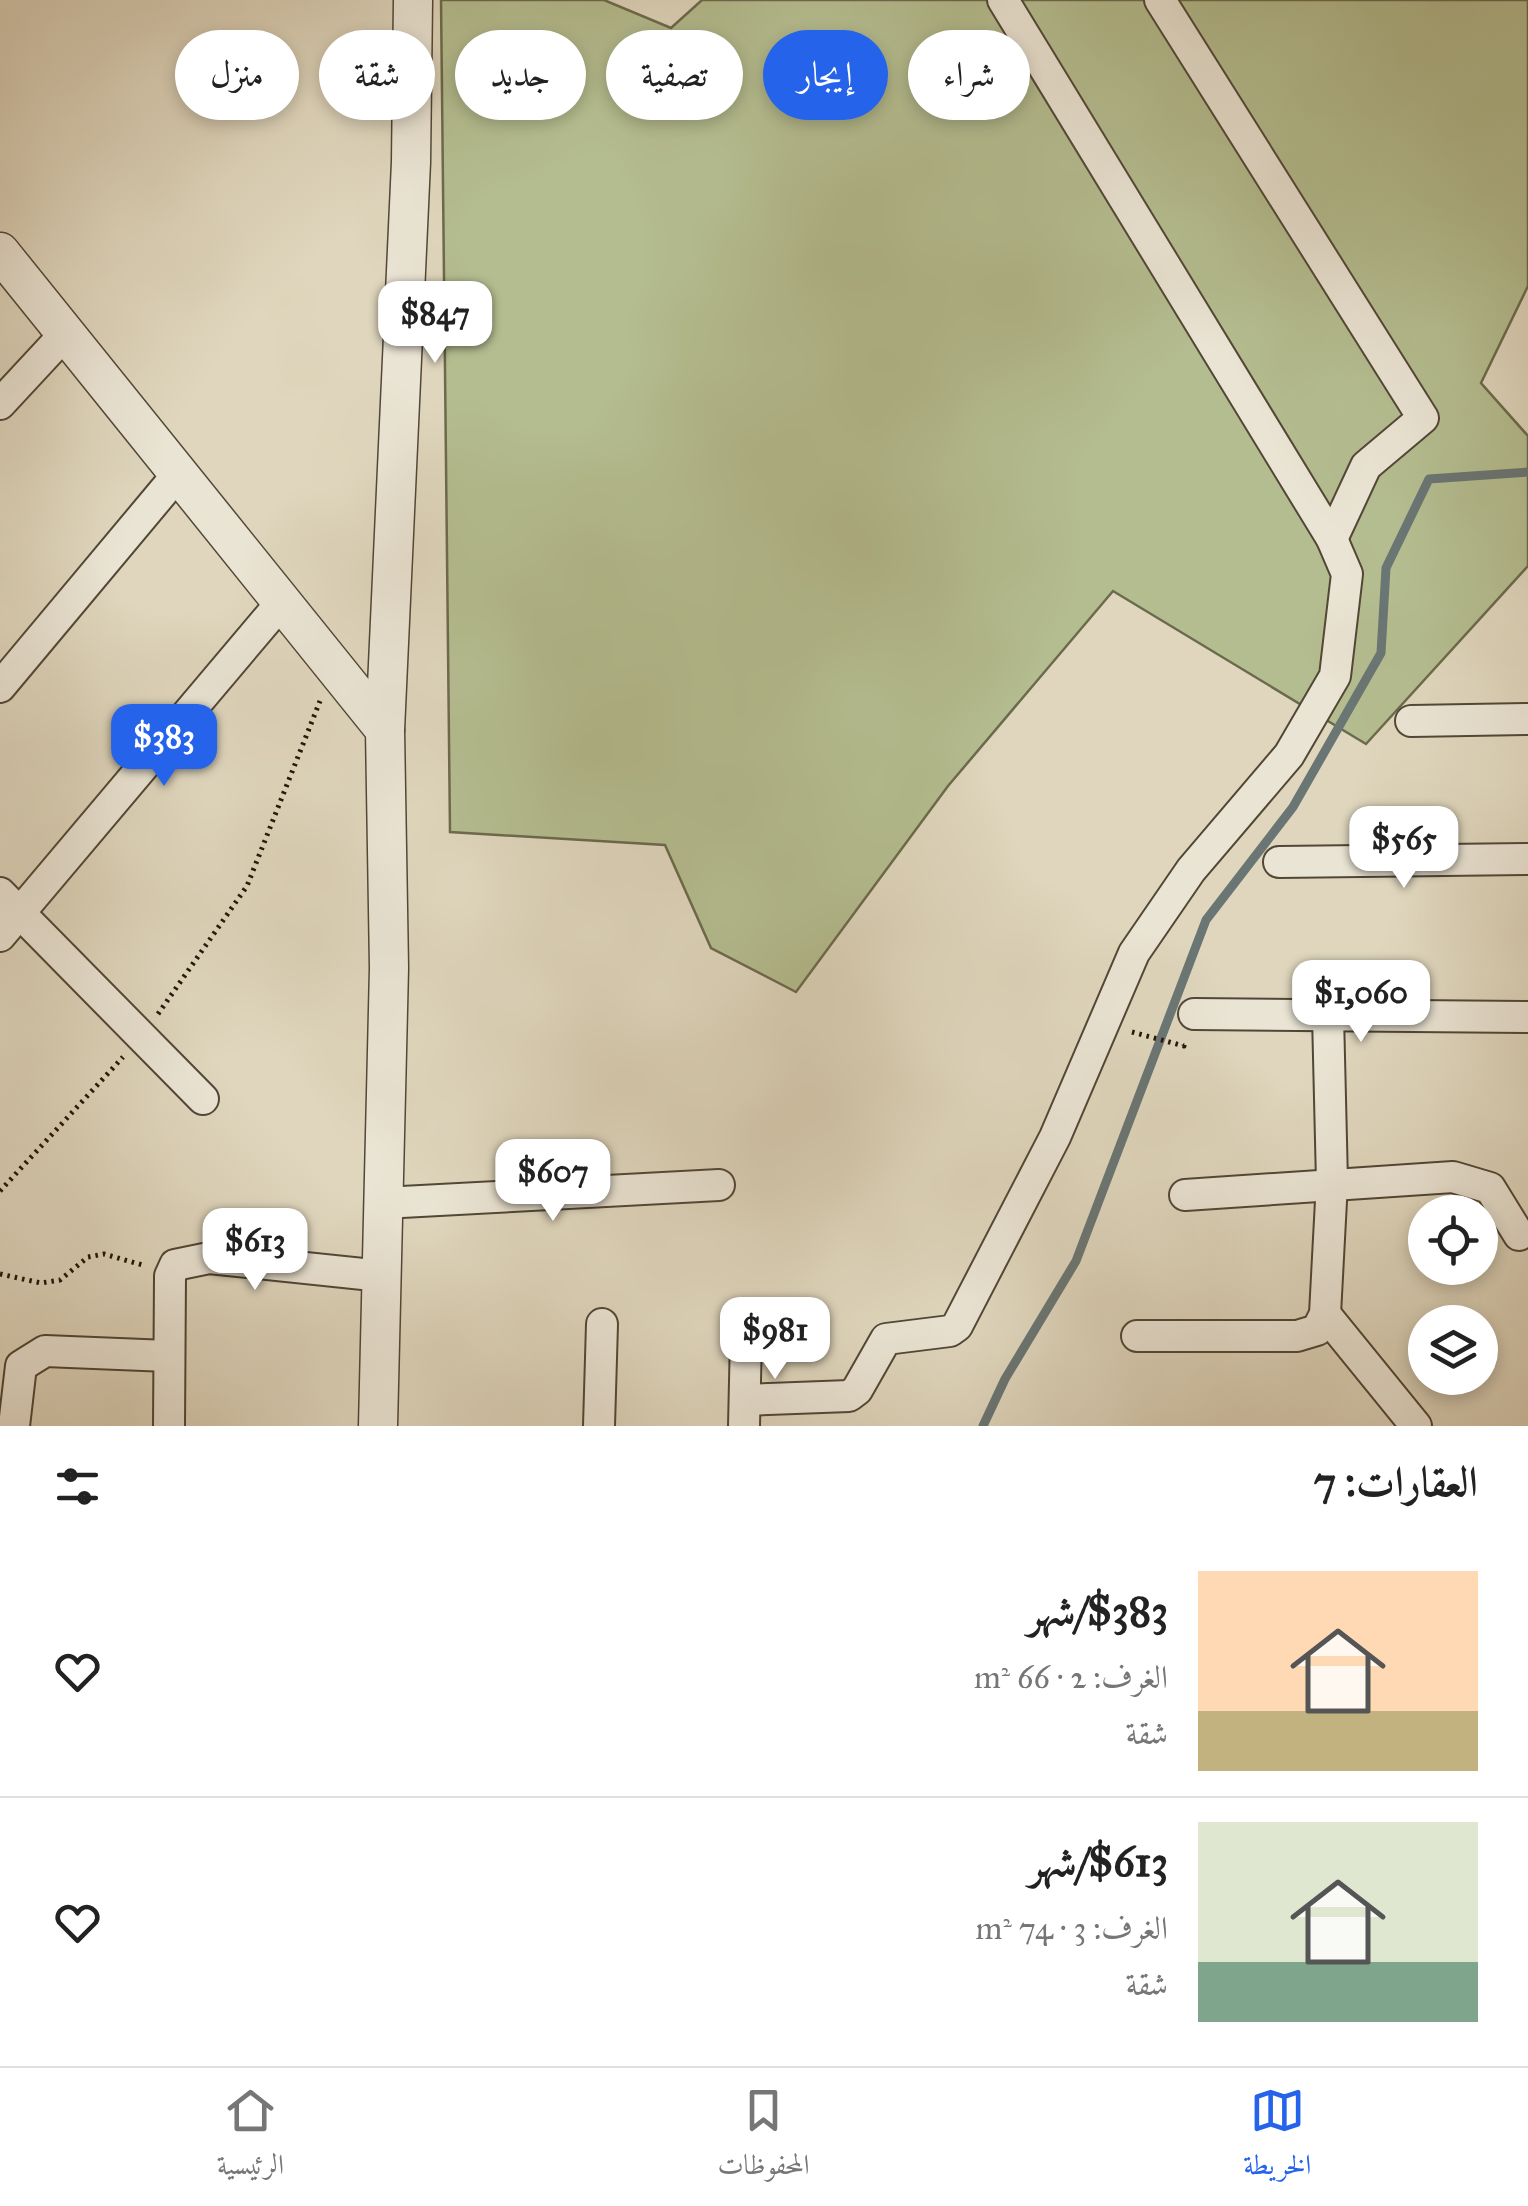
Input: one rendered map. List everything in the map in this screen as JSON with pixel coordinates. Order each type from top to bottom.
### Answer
[{"type":"street","points":[[378,1426],[389,968],[385,730],[411,162],[414,0]]},
{"type":"street","points":[[746,1337],[745,1413],[848,1396],[857,1390],[886,1339],[950,1331],[956,1326],[1047,1154],[1134,953],[1191,870],[1288,755],[1335,676],[1348,574],[1332,539],[1003,0]]},
{"type":"street","points":[[1160,0],[1422,418],[1366,466],[1332,539]]},
{"type":"street","points":[[0,252],[385,730]]},
{"type":"street","points":[[0,404],[65,334]]},
{"type":"street","points":[[0,687],[178,474]]},
{"type":"street","points":[[203,1099],[142,1037],[6,914],[281,604]]},
{"type":"street","points":[[1412,721],[1528,719]]},
{"type":"street","points":[[1278,862],[1528,860]]},
{"type":"street","points":[[1194,1014],[1528,1017]]},
{"type":"street","points":[[1137,1336],[1297,1336],[1317,1330],[1325,1314],[1332,1182],[1328,1015]]},
{"type":"street","points":[[1185,1196],[1332,1182],[1470,1179],[1490,1188],[1525,1236]]},
{"type":"street","points":[[384,1203],[719,1185]]},
{"type":"street","points":[[169,1426],[170,1276],[175,1265],[209,1258],[382,1276]]},
{"type":"street","points":[[1325,1314],[1416,1426]]},
{"type":"street","points":[[599,1426],[602,1324]]},
{"type":"street","points":[[9,1419],[21,1366],[44,1350],[168,1356]]},
{"type":"path","points":[[0,1191],[142,1037],[247,886],[333,666]]},
{"type":"path","points":[[1105,1025],[1184,1046],[1194,1014]]},
{"type":"path","points":[[0,1274],[41,1282],[60,1280],[88,1257],[104,1254],[170,1276]]},
{"type":"green space","points":[[441,0],[604,0],[671,28],[702,0],[1528,0],[1528,286],[1481,383],[1528,436],[1528,566],[1366,744],[1113,591],[948,786],[796,992],[711,948],[665,845],[450,832]]},
{"type":"waterway","points":[[983,1426],[1005,1379],[1076,1261],[1206,920],[1293,807],[1381,653],[1386,568],[1429,479],[1528,472]]}]
